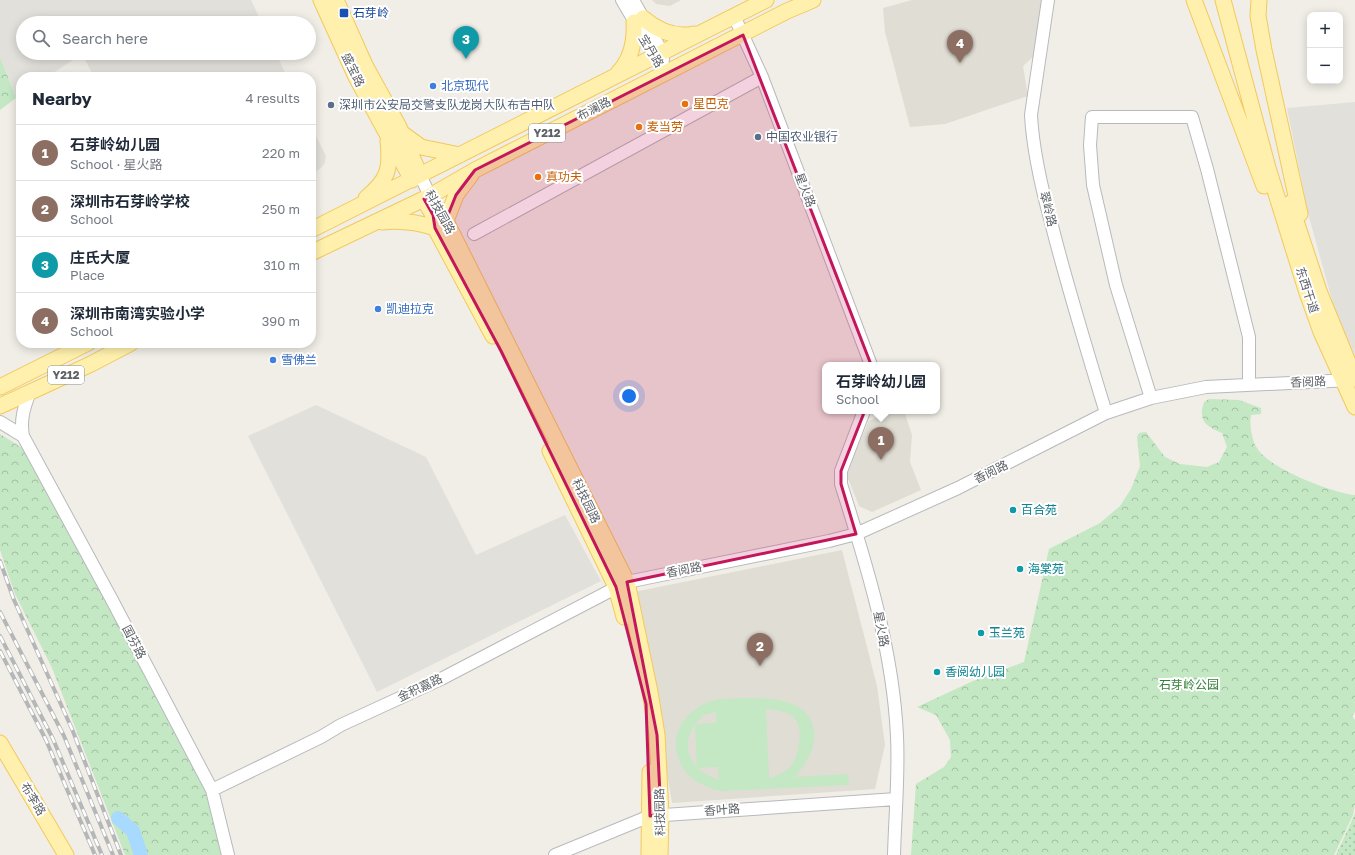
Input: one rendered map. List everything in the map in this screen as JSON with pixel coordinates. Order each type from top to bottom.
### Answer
[{"type":"main road","name":"盛宝路","points":[[321,0],[356,77],[393,130]]},
{"type":"main road","name":"盛宝路","points":[[336,0],[393,130],[416,177]]},
{"type":"main road","name":"布澜路","points":[[316,228],[766,0]]},
{"type":"main road","name":"布澜路","points":[[316,251],[427,197],[475,170],[665,73],[813,0]]},
{"type":"main road","points":[[1194,0],[1252,155],[1313,292]]},
{"type":"main road","points":[[1223,0],[1273,168]]},
{"type":"main road","points":[[1233,0],[1273,168]]},
{"type":"main road","points":[[1259,0],[1258,16],[1294,188],[1313,292]]},
{"type":"main road","points":[[615,77],[624,67],[629,58],[639,20],[675,35],[686,36],[699,33]]},
{"type":"main road","points":[[349,212],[376,190],[387,175],[390,165],[393,130],[403,134],[421,147],[460,155]]},
{"type":"main road","name":"东西干道","points":[[1273,168],[1313,292],[1351,379],[1355,407]]},
{"type":"main road","points":[[373,200],[376,221],[396,220],[440,225],[456,195],[475,170]]},
{"type":"main road","name":"科技园路","points":[[427,197],[438,211],[440,225],[501,351],[621,585],[634,653],[646,704],[660,855]]},
{"type":"main road","name":"Y212","points":[[0,387],[78,348]]},
{"type":"main road","name":"Y212","points":[[0,406],[122,348]]},
{"type":"main road","name":"布李路","points":[[0,743],[66,855]]},
{"type":"main road","name":"科技园路","points":[[649,855],[656,815]]},
{"type":"street","name":"宝丹路","points":[[622,0],[639,20],[658,54],[665,73]]},
{"type":"street","name":"宝丹路","points":[[633,0],[639,20]]},
{"type":"street","name":"翠岭路","points":[[1048,0],[1031,115],[1032,134],[1040,178],[1060,258],[1106,413]]},
{"type":"street","name":"星火路","points":[[734,16],[762,77],[870,362]]},
{"type":"street","points":[[474,234],[762,77]]},
{"type":"street","points":[[1151,398],[1116,285],[1093,185],[1090,145],[1092,117],[1192,117],[1207,169],[1249,337],[1249,384]]},
{"type":"street","name":"科技园路","points":[[416,177],[427,197]]},
{"type":"street","name":"香阅路","points":[[621,585],[856,534],[958,488],[1106,413],[1151,398],[1206,388],[1249,384],[1351,379]]},
{"type":"street","points":[[23,436],[21,425],[24,409],[30,392]]},
{"type":"street","name":"星火路","points":[[863,414],[841,471],[841,484],[865,560],[878,612],[894,702],[897,737],[894,855]]},
{"type":"street","points":[[0,422],[23,436]]},
{"type":"street","name":"国芬路","points":[[23,436],[112,600],[212,790],[228,855]]},
{"type":"street","name":"金积嘉路","points":[[212,790],[321,737],[341,725],[441,679],[621,585]]},
{"type":"street","name":"香叶路","points":[[556,855],[656,815],[896,799]]},
{"type":"highlighted area","points":[[743,35],[870,362],[874,376],[873,390],[841,471],[841,484],[856,534],[627,582],[657,735],[661,814],[650,816],[646,704],[616,587],[501,351],[435,228],[433,215],[424,199],[430,196],[444,225],[456,195],[475,170]]},
{"type":"shaded area","points":[[0,0],[251,0],[259,16],[16,16],[16,60],[73,60],[55,72],[16,72],[16,98],[0,57]]},
{"type":"shaded area","points":[[652,0],[681,0],[670,6],[656,4]]},
{"type":"shaded area","points":[[912,0],[1042,0],[1041,22],[1036,54],[1023,66],[1028,96],[945,124],[910,127],[885,32],[883,8]]},
{"type":"shaded area","points":[[85,60],[279,60],[285,72],[91,72]]},
{"type":"shaded area","points":[[1355,102],[1355,355],[1337,318],[1308,213],[1287,108]]},
{"type":"shaded area","points":[[316,136],[326,156],[325,163],[316,171]]},
{"type":"shaded area","points":[[316,405],[426,457],[476,555],[565,515],[601,581],[377,692],[248,436]]},
{"type":"shaded area","points":[[883,414],[905,414],[912,435],[910,462],[921,490],[872,512],[859,506],[847,476],[852,458],[869,421]]},
{"type":"shaded area","points":[[842,550],[877,686],[885,745],[875,789],[672,803],[654,692],[634,592]]},
{"type":"green space","points":[[0,57],[16,98],[0,110]]},
{"type":"green space","name":"石芽岭公园","points":[[1209,399],[1239,400],[1261,408],[1261,414],[1251,415],[1250,423],[1254,441],[1263,456],[1287,471],[1317,485],[1355,495],[1355,712],[1352,716],[1355,720],[1355,804],[1353,815],[1334,855],[911,855],[916,784],[944,767],[951,757],[950,740],[936,715],[917,707],[973,681],[1024,662],[1049,549],[1100,523],[1120,506],[1131,489],[1140,466],[1137,437],[1139,433],[1146,432],[1165,457],[1180,464],[1207,467],[1219,462],[1227,447],[1222,433],[1211,428],[1204,422],[1202,408],[1204,402]]},
{"type":"green space","points":[[0,434],[24,449],[37,470],[204,786],[221,855],[125,855],[52,668],[15,594],[0,550]]},
{"type":"green space","points":[[736,698],[774,699],[795,705],[804,711],[810,719],[814,730],[814,737],[812,750],[795,777],[848,774],[849,785],[722,791],[704,786],[691,777],[681,765],[676,752],[676,738],[681,725],[691,713],[710,701]],"holes":[[[769,709],[783,712],[793,716],[798,723],[800,735],[798,749],[791,766],[781,774],[769,778],[766,710]],[[716,712],[716,723],[695,724],[704,715]],[[695,724],[697,767],[688,751],[690,734]],[[718,767],[719,780],[698,768]]]},
{"type":"green space","points":[[1355,813],[1355,855],[1336,855],[1354,816]]},
{"type":"waterway","points":[[118,818],[133,831],[141,855]]},
{"type":"railway","points":[[0,561],[14,600],[72,729],[121,855]]},
{"type":"railway","points":[[0,612],[64,736],[113,855]]},
{"type":"railway","points":[[0,636],[53,739],[102,855]]},
{"type":"railway","points":[[0,651],[46,740],[95,855]]},
{"type":"place","name":"石芽岭","points":[[344,13]]},
{"type":"place","name":"庄氏大厦","points":[[466,59]]},
{"type":"place","name":"深圳市南湾实验小学","points":[[960,63]]},
{"type":"place","name":"北京现代","points":[[433,86]]},
{"type":"place","name":"星巴克","points":[[685,104]]},
{"type":"place","name":"深圳市公安局交警支队龙岗大队布吉中队","points":[[331,105]]},
{"type":"place","name":"麦当劳","points":[[639,127]]},
{"type":"place","name":"中国农业银行","points":[[758,137]]},
{"type":"place","name":"真功夫","points":[[538,177]]},
{"type":"place","name":"凯迪拉克","points":[[378,309]]},
{"type":"place","name":"雪佛兰","points":[[273,360]]},
{"type":"place","name":"石芽岭幼儿园","points":[[881,460]]},
{"type":"place","name":"百合苑","points":[[1013,510]]},
{"type":"place","name":"海棠苑","points":[[1020,569]]},
{"type":"place","name":"玉兰苑","points":[[981,633]]},
{"type":"place","name":"深圳市石芽岭学校","points":[[760,666]]},
{"type":"place","name":"香阅幼儿园","points":[[937,672]]}]
